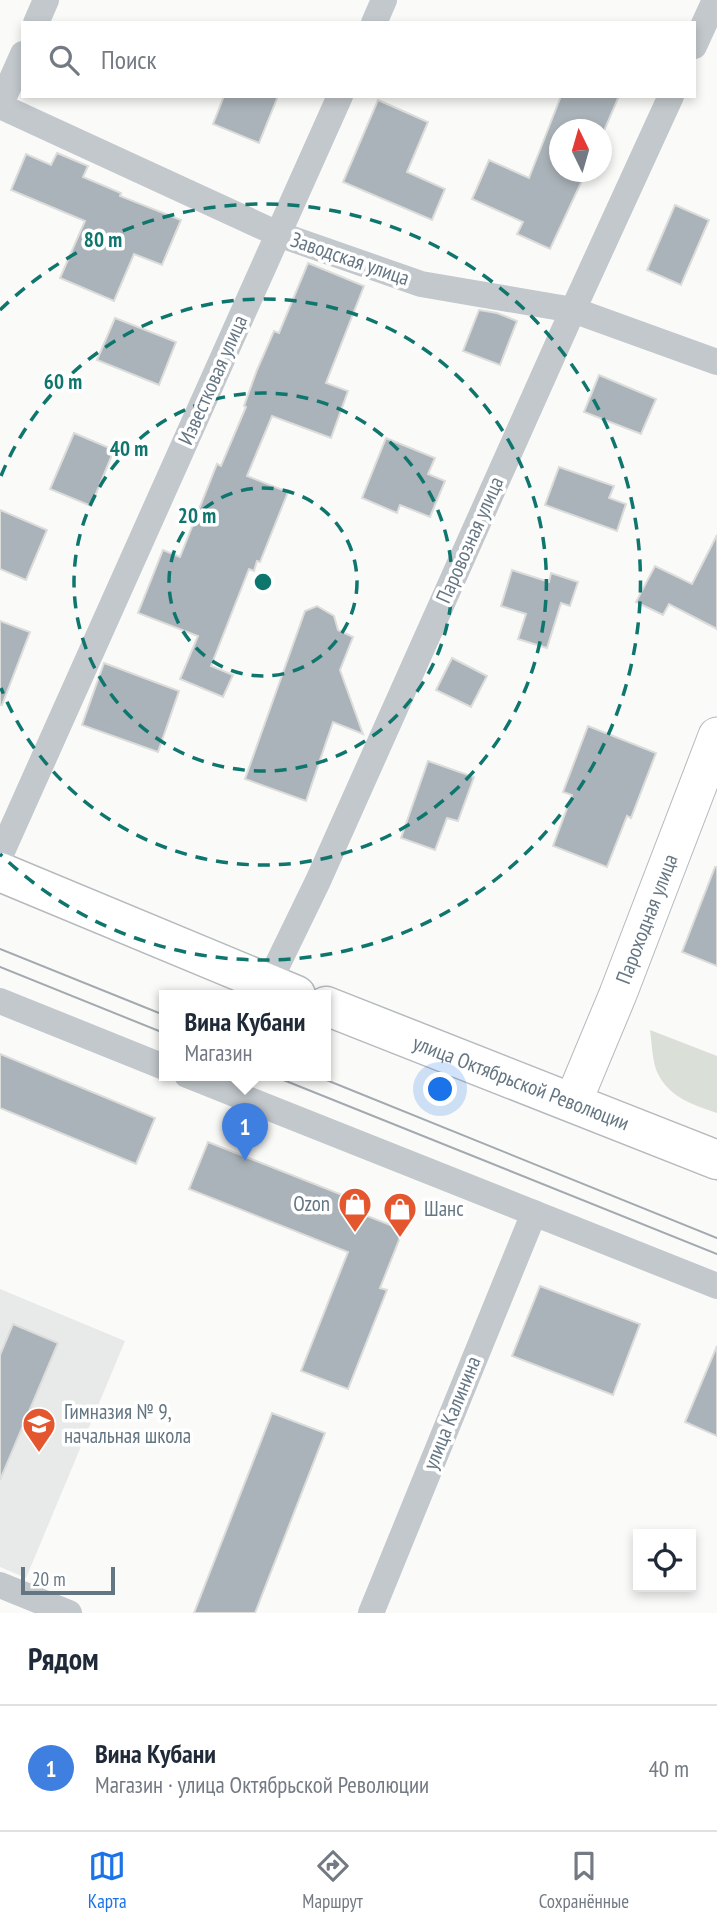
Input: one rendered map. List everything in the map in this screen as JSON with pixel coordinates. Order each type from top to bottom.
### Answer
[{"type":"main road","name":"Пароходная улица","points":[[573,1102],[618,994],[717,736]]},
{"type":"main road","points":[[0,873],[282,989]]},
{"type":"main road","name":"улица Октябрьской Революции","points":[[331,1008],[717,1160]]},
{"type":"street","points":[[37,21],[46,0]]},
{"type":"street","points":[[375,21],[384,0]]},
{"type":"street","points":[[696,42],[715,0]]},
{"type":"street","points":[[0,106],[21,59]]},
{"type":"street","name":"Известковая улица","points":[[0,856],[339,98]]},
{"type":"street","name":"Паровозная улица","points":[[282,989],[318,881],[670,98]]},
{"type":"street","name":"Заводская улица","points":[[0,106],[278,234],[421,284],[573,310],[717,362]]},
{"type":"street","points":[[0,1002],[159,1064]]},
{"type":"street","points":[[202,1081],[717,1286]]},
{"type":"street","name":"улица Калинина","points":[[371,1613],[534,1213]]},
{"type":"street","points":[[2,1591],[69,1613]]},
{"type":"shaded area","points":[[650,1030],[717,1056],[717,1113],[683,1100],[663,1082],[654,1064]]},
{"type":"shaded area","name":"Гимназия № 9, начальная школа","points":[[0,1289],[125,1341],[26,1578],[0,1567]]},
{"type":"building","points":[[223,98],[277,98],[259,143],[213,124]]},
{"type":"building","points":[[560,98],[618,98],[609,119],[552,119]]},
{"type":"building","points":[[378,100],[428,122],[407,172],[445,189],[432,220],[343,182]]},
{"type":"building","points":[[549,127],[549,182],[581,182],[550,249],[517,234],[523,222],[472,199],[489,160],[529,178]]},
{"type":"building","points":[[57,153],[88,166],[83,177],[121,193],[120,196],[181,220],[162,265],[134,254],[114,301],[60,278],[85,221],[11,190],[26,154],[51,165]]},
{"type":"building","points":[[675,205],[709,220],[681,285],[647,270]]},
{"type":"building","points":[[308,263],[364,286],[326,383],[348,391],[331,438],[272,416],[247,476],[288,492],[260,562],[257,561],[254,571],[249,569],[211,666],[233,675],[223,697],[180,679],[198,636],[138,613],[163,550],[180,557],[217,464],[221,466],[246,407],[244,406],[257,370],[274,331],[279,333]]},
{"type":"building","points":[[479,310],[497,313],[517,321],[500,365],[463,351]]},
{"type":"building","points":[[115,318],[176,342],[159,385],[97,360]]},
{"type":"building","points":[[599,375],[656,399],[641,434],[584,412]]},
{"type":"building","points":[[74,433],[114,450],[91,506],[50,489]]},
{"type":"building","points":[[386,438],[435,458],[428,474],[445,481],[430,517],[400,505],[397,513],[362,498]]},
{"type":"building","points":[[559,467],[614,486],[609,498],[626,504],[617,531],[545,505]]},
{"type":"building","points":[[0,510],[47,530],[26,580],[0,569]]},
{"type":"building","points":[[717,535],[717,629],[669,604],[663,615],[636,602],[655,566],[692,584]]},
{"type":"building","points":[[512,570],[549,582],[551,573],[578,582],[570,606],[561,603],[547,648],[518,639],[526,614],[501,606]]},
{"type":"building","points":[[317,606],[334,616],[338,630],[353,637],[340,670],[363,734],[333,722],[306,801],[245,779],[305,611]]},
{"type":"building","points":[[0,621],[30,632],[2,705],[0,705]]},
{"type":"building","points":[[452,658],[487,676],[471,707],[436,690]]},
{"type":"building","points":[[104,663],[179,691],[158,752],[82,725]]},
{"type":"building","points":[[588,726],[656,753],[631,818],[627,816],[607,867],[553,846],[572,795],[563,792]]},
{"type":"building","points":[[428,761],[474,777],[458,821],[447,818],[435,850],[401,838]]},
{"type":"building","points":[[717,867],[717,966],[682,952]]},
{"type":"building","points":[[0,1054],[155,1118],[136,1164],[0,1108]]},
{"type":"building","points":[[208,1142],[345,1196],[342,1206],[403,1230],[380,1288],[387,1290],[348,1389],[301,1371],[348,1252],[189,1189]]},
{"type":"building","points":[[540,1286],[640,1324],[613,1395],[512,1356]]},
{"type":"building","points":[[13,1324],[58,1343],[0,1480],[0,1355]]},
{"type":"building","points":[[717,1346],[717,1436],[685,1422]]},
{"type":"building","points":[[272,1413],[325,1433],[255,1613],[194,1613]]},
{"type":"tram line","points":[[0,949],[159,1013]]},
{"type":"tram line","points":[[0,967],[159,1031]]},
{"type":"tram line","points":[[286,1081],[717,1254]]},
{"type":"tram line","points":[[329,1081],[717,1238]]},
{"type":"place","name":"Вина Кубани","points":[[245,1161]]},
{"type":"place","name":"Ozon","points":[[355,1234]]},
{"type":"place","name":"Шанс","points":[[400,1239]]},
{"type":"place","name":"Гимназия № 9, начальная школа","points":[[39,1454]]}]
